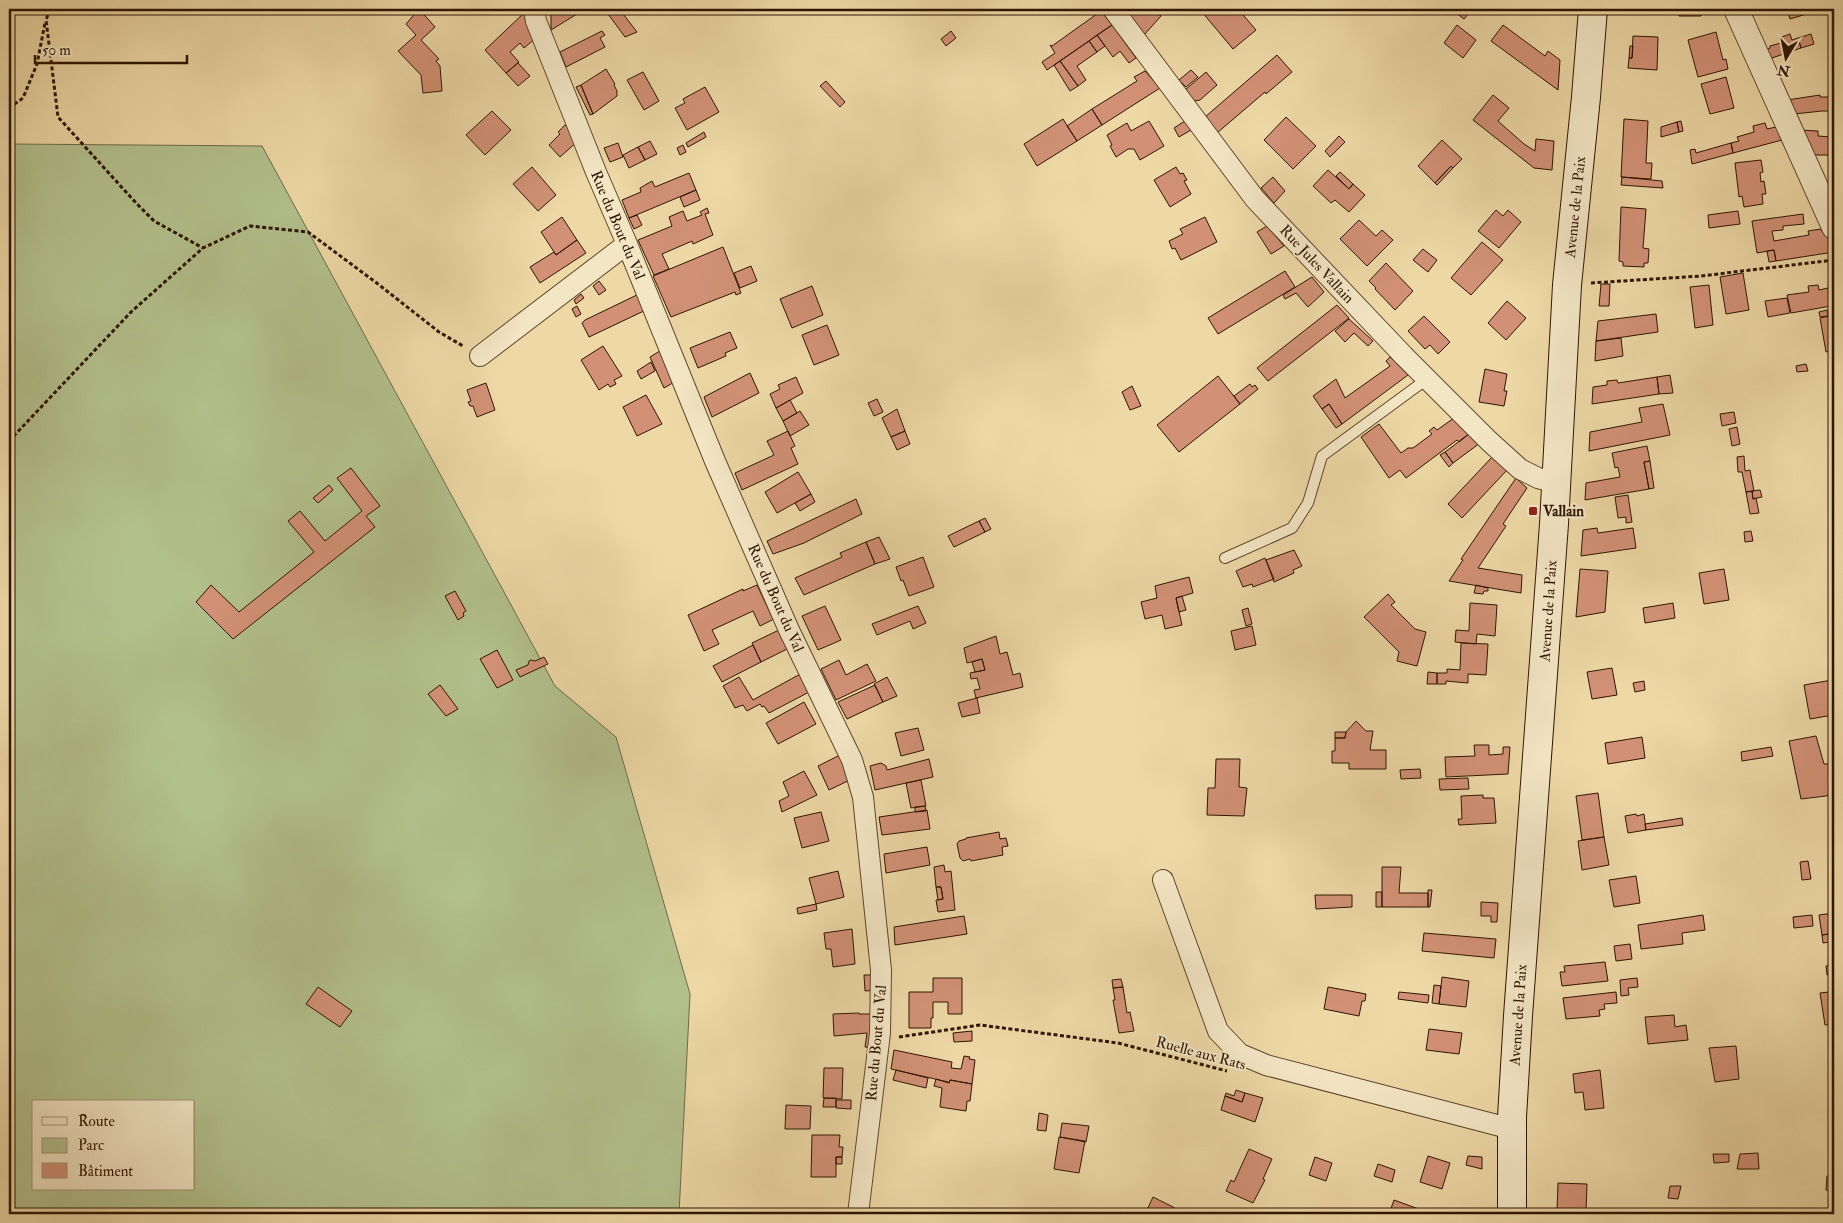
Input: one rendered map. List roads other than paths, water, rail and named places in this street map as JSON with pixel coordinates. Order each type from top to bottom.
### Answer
[{"type":"main road","name":"Avenue de la Paix","points":[[1512,1214],[1512,1129],[1518,1007],[1557,483],[1567,285],[1586,97],[1592,9]]},
{"type":"street","name":"Rue du Bout du Val","points":[[534,9],[536,21],[589,154],[715,461],[789,630],[852,760],[863,797],[882,970],[879,1040],[858,1214]]},
{"type":"street","name":"Rue Jules Vallain","points":[[1112,9],[1255,199],[1489,441],[1520,468],[1538,478],[1557,483]]},
{"type":"street","points":[[1736,9],[1833,222]]},
{"type":"street","points":[[480,356],[627,244]]},
{"type":"street","points":[[1163,880],[1218,1031],[1240,1054],[1266,1065],[1512,1129]]},
{"type":"lane","points":[[1226,558],[1292,528],[1308,504],[1322,456],[1427,379]]},
{"type":"place","name":"Vallain","points":[[1533,511]]}]
